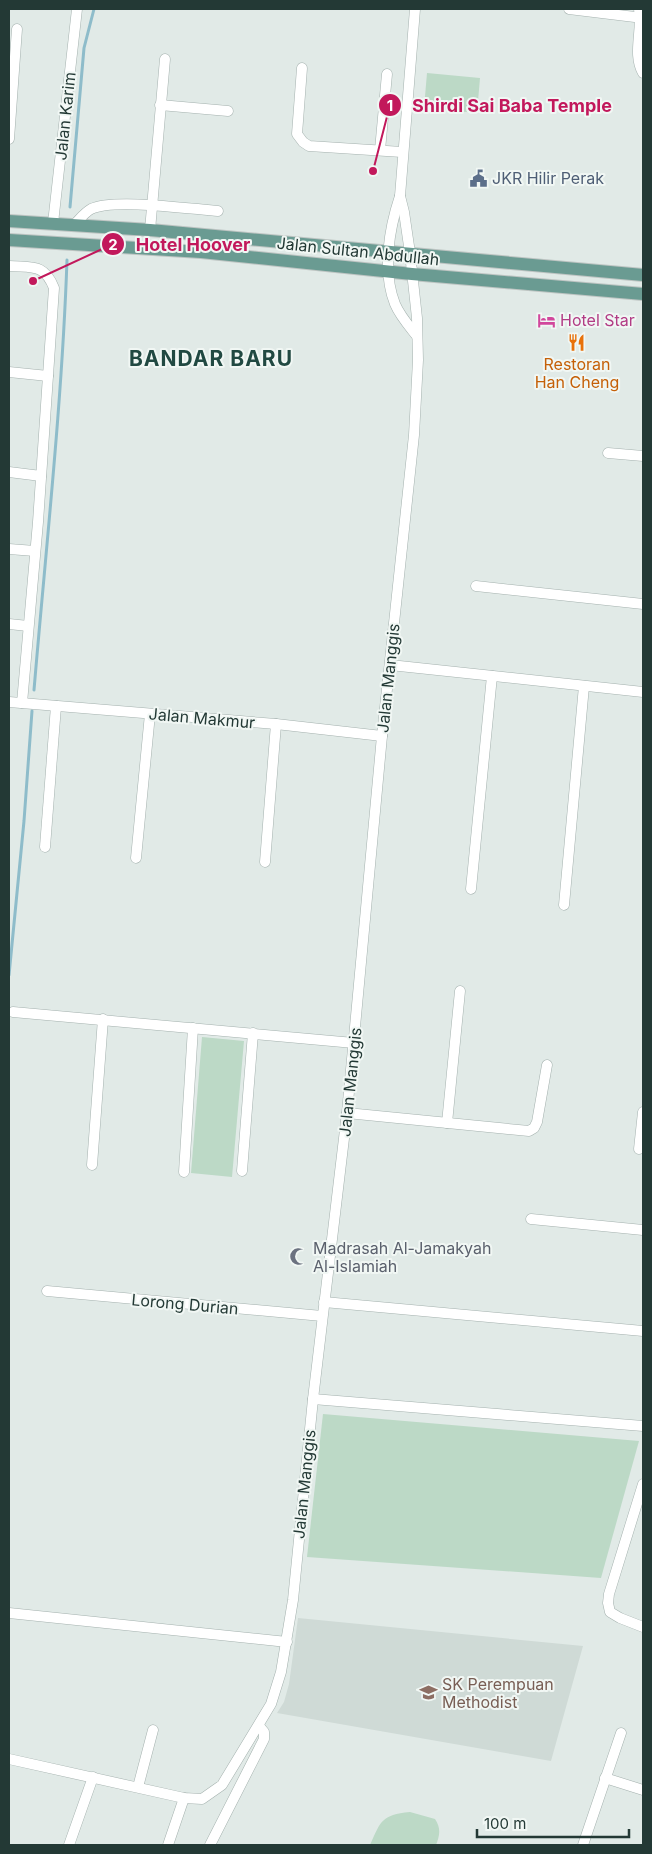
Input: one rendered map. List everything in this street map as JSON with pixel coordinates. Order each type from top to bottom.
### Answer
[{"type":"main road","name":"Jalan Sultan Abdullah","points":[[9,220],[410,252],[643,275]]},
{"type":"main road","points":[[119,247],[139,240],[150,230],[157,241],[178,251]]},
{"type":"main road","name":"Jalan Sultan Abdullah","points":[[9,240],[178,251],[643,294]]},
{"type":"street","name":"Jalan Karim","points":[[53,223],[77,9]]},
{"type":"street","points":[[415,9],[402,152],[400,196],[394,215],[389,251],[389,271],[395,303],[400,314],[417,337]]},
{"type":"street","points":[[569,9],[641,14],[639,63],[643,73]]},
{"type":"street","points":[[9,138],[17,29]]},
{"type":"street","points":[[150,230],[165,60]]},
{"type":"street","points":[[302,68],[297,134],[302,142],[309,146],[402,152]]},
{"type":"street","points":[[380,150],[387,74]]},
{"type":"street","points":[[160,106],[228,111]]},
{"type":"street","name":"Jalan Manggis","points":[[184,1798],[202,1799],[222,1785],[271,1704],[277,1690],[287,1642],[322,1316],[347,1113],[382,736],[414,435],[418,380],[417,337],[410,252],[400,196]]},
{"type":"street","points":[[74,225],[85,214],[105,205],[218,211]]},
{"type":"street","points":[[9,266],[39,269],[46,273],[54,288],[22,703]]},
{"type":"street","points":[[9,372],[48,376]]},
{"type":"street","points":[[608,453],[643,456]]},
{"type":"street","points":[[9,472],[41,476]]},
{"type":"street","points":[[9,549],[35,551]]},
{"type":"street","points":[[476,586],[643,604]]},
{"type":"street","points":[[9,624],[28,626]]},
{"type":"street","points":[[390,665],[643,692]]},
{"type":"street","points":[[470,889],[492,676]]},
{"type":"street","points":[[564,905],[584,686]]},
{"type":"street","name":"Jalan Makmur","points":[[9,702],[276,724],[382,736]]},
{"type":"street","points":[[45,847],[56,706]]},
{"type":"street","points":[[136,858],[150,714]]},
{"type":"street","points":[[265,862],[276,724]]},
{"type":"street","points":[[446,1123],[460,991]]},
{"type":"street","points":[[14,1012],[354,1043]]},
{"type":"street","points":[[92,1165],[103,1019]]},
{"type":"street","points":[[184,1172],[194,1028]]},
{"type":"street","points":[[242,1171],[253,1033]]},
{"type":"street","points":[[347,1113],[529,1131],[538,1122],[546,1065]]},
{"type":"street","points":[[638,1149],[643,1112]]},
{"type":"street","points":[[531,1219],[643,1230]]},
{"type":"street","name":"Lorong Durian","points":[[47,1291],[322,1316]]},
{"type":"street","points":[[324,1302],[643,1330]]},
{"type":"street","points":[[313,1399],[643,1426]]},
{"type":"street","points":[[643,1484],[608,1594],[610,1612],[643,1627]]},
{"type":"street","points":[[9,1613],[287,1642]]},
{"type":"street","points":[[210,1845],[264,1739],[264,1732],[259,1726]]},
{"type":"street","points":[[138,1787],[153,1730]]},
{"type":"street","points":[[583,1845],[621,1733]]},
{"type":"street","points":[[9,1759],[93,1776],[184,1798],[168,1845]]},
{"type":"street","points":[[69,1845],[93,1776]]},
{"type":"street","points":[[606,1778],[643,1790]]},
{"type":"shaded area","name":"SK Perempuan Methodist","points":[[298,1618],[583,1646],[551,1761],[277,1713],[284,1702],[289,1684]]},
{"type":"green space","points":[[427,73],[480,78],[477,113],[424,108]]},
{"type":"green space","points":[[202,1037],[244,1041],[232,1177],[191,1173]]},
{"type":"green space","points":[[323,1414],[639,1441],[601,1578],[307,1557]]},
{"type":"green space","points":[[410,1812],[435,1819],[439,1832],[436,1845],[370,1845],[383,1821],[393,1815]]},
{"type":"waterway","points":[[70,207],[84,48],[94,9]]},
{"type":"waterway","points":[[34,690],[58,422],[67,260]]},
{"type":"waterway","points":[[9,975],[24,821],[32,711]]},
{"type":"place","name":"Shirdi Sai Baba Temple","points":[[373,171]]},
{"type":"place","name":"JKR Hilir Perak","points":[[478,178]]},
{"type":"place","name":"Hotel Hoover","points":[[33,281]]},
{"type":"place","name":"Hotel Star","points":[[546,320]]},
{"type":"place","name":"Restoran Han Cheng","points":[[577,342]]},
{"type":"place","name":"Madrasah Al-Jamakyah Al-Islamiah","points":[[299,1257]]},
{"type":"place","name":"SK Perempuan Methodist","points":[[428,1693]]},
{"type":"district","name":"BANDAR BARU","points":[[211,359]]}]
